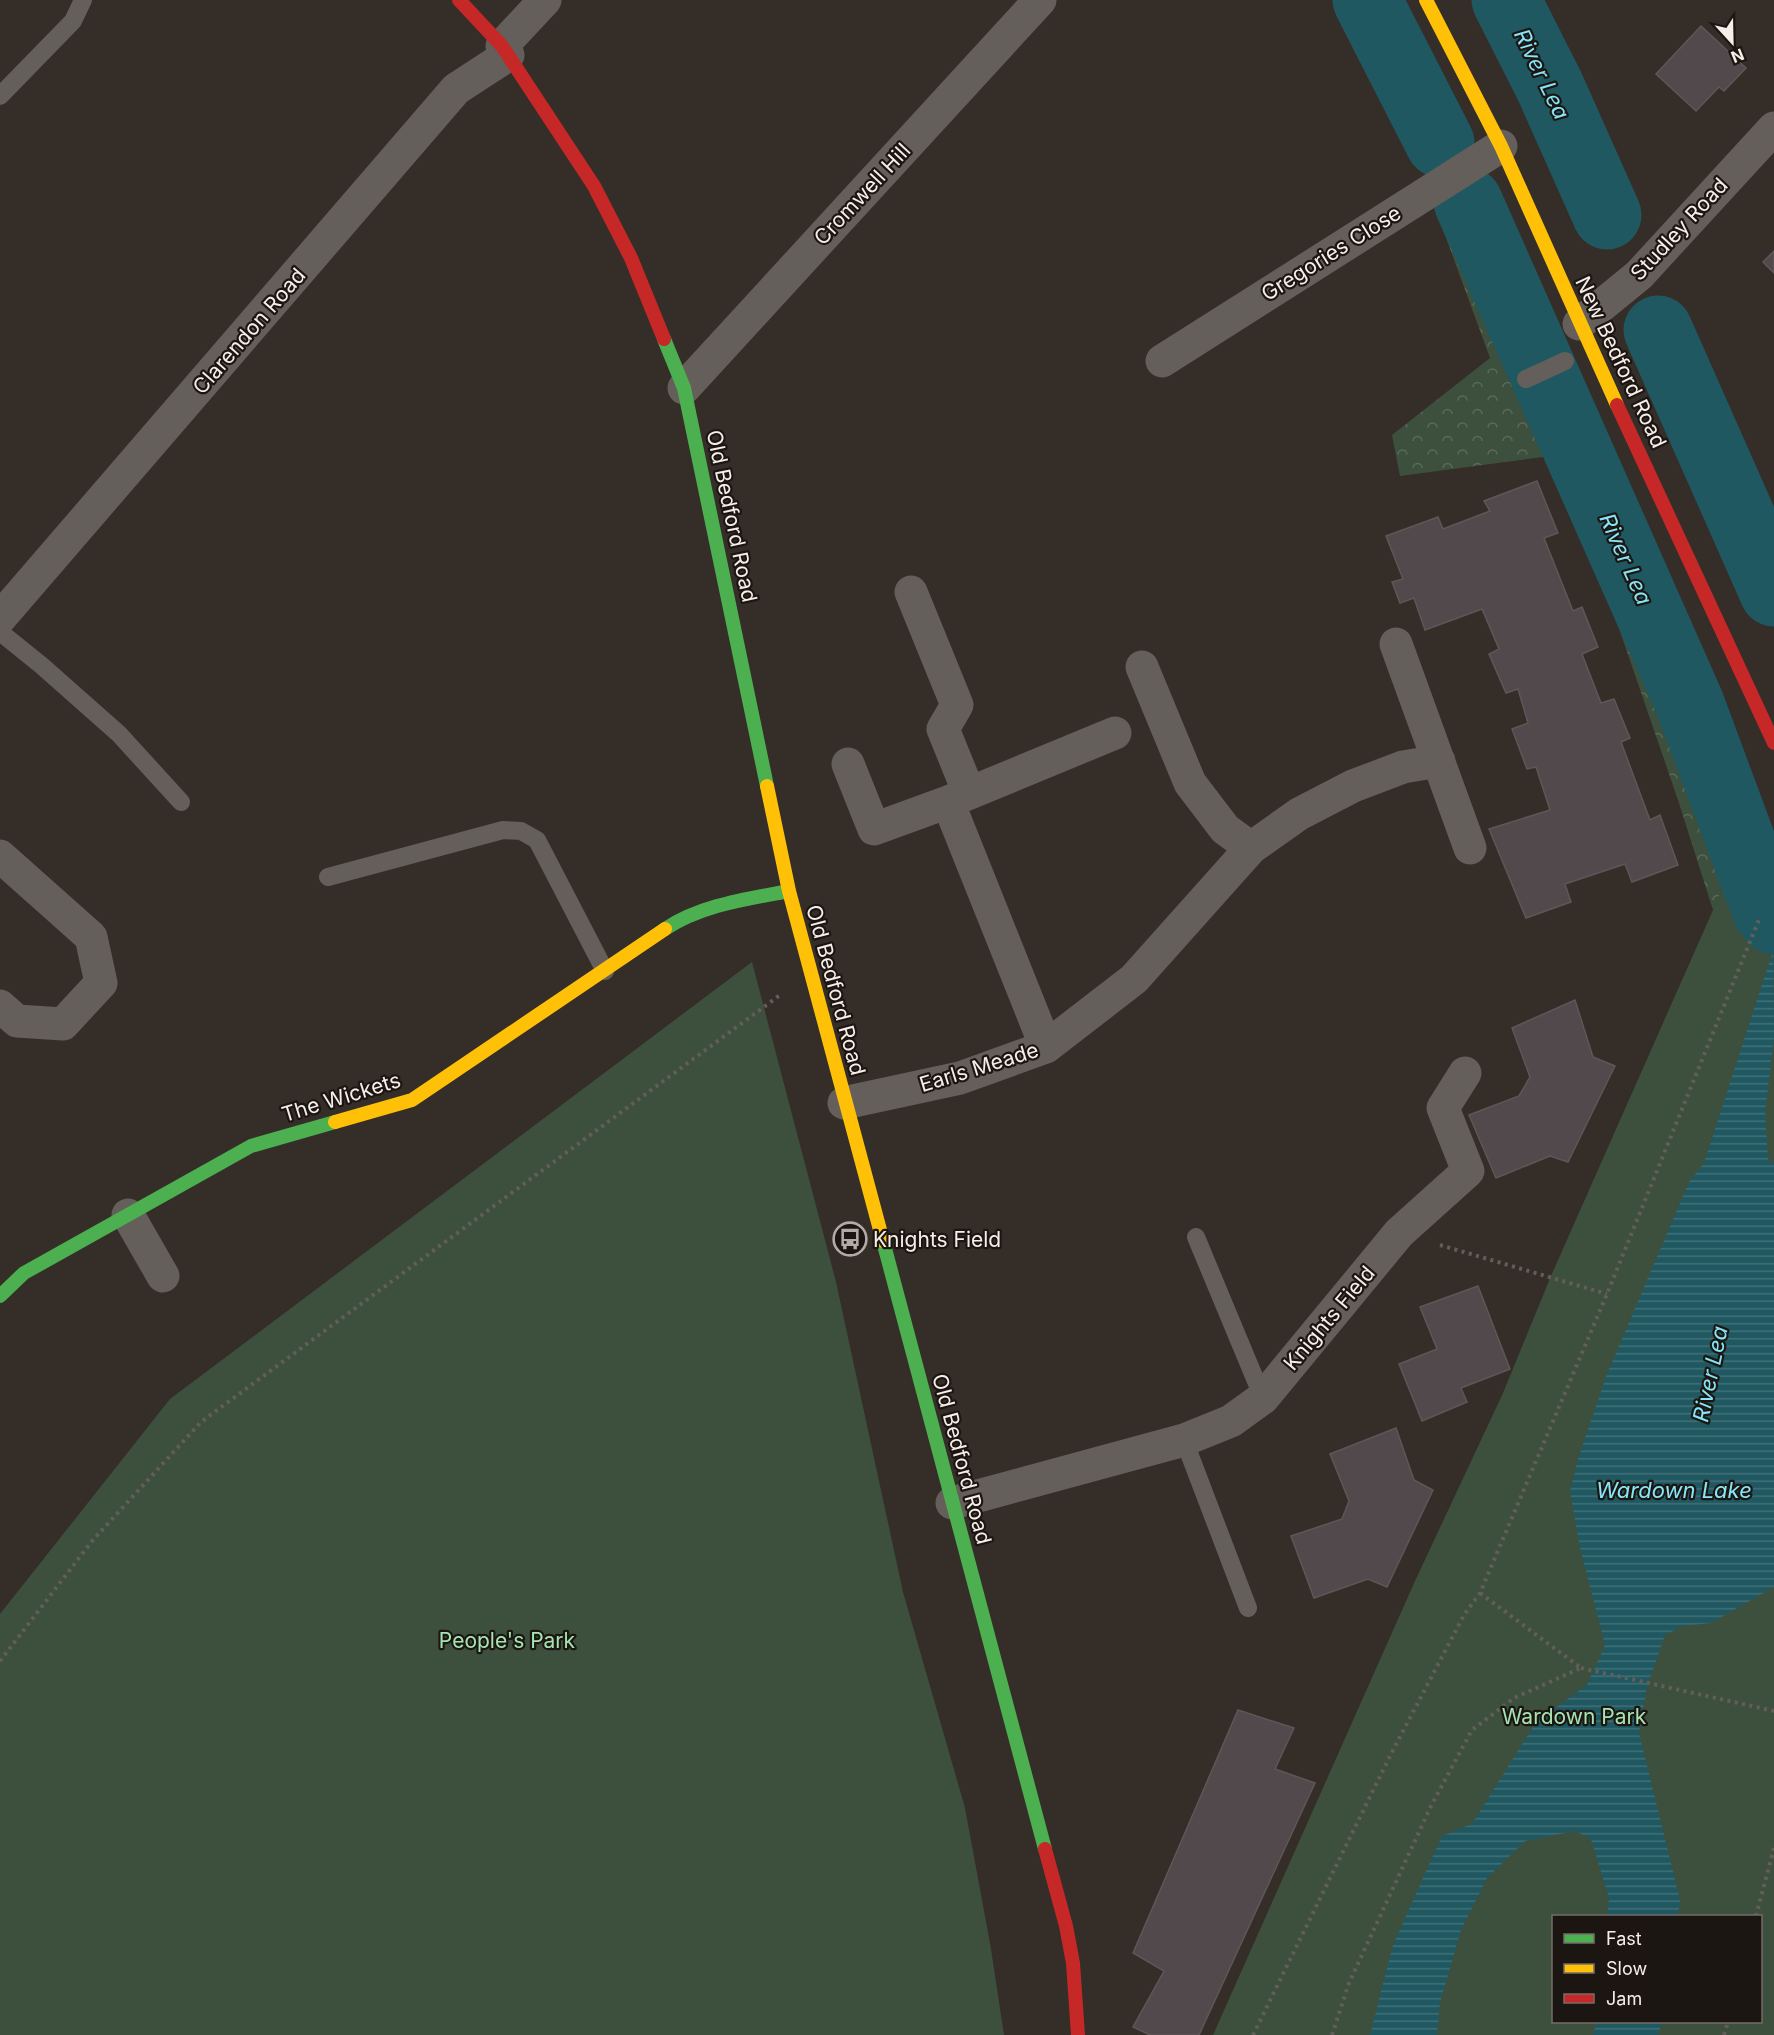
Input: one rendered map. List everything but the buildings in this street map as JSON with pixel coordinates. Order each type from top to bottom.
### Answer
[{"type":"main road","name":"Old Bedford Road","points":[[459,0],[505,51],[594,186],[631,258],[684,388],[789,891],[1066,1926],[1073,1963],[1078,2035]]},
{"type":"main road","name":"New Bedford Road","points":[[1426,0],[1502,146],[1579,324],[1774,743]]},
{"type":"main road","name":"The Wickets","points":[[0,1296],[24,1274],[251,1146],[411,1100],[677,921],[725,904],[789,891]]},
{"type":"street","name":"Clarendon Road","points":[[0,618],[456,89],[505,51],[545,0]]},
{"type":"street","name":"Cromwell Hill","points":[[684,388],[1040,0]]},
{"type":"street","name":"Studley Road","points":[[1579,324],[1639,275],[1774,128]]},
{"type":"street","name":"Gregories Close","points":[[1161,361],[1502,146]]},
{"type":"street","points":[[912,592],[957,705],[942,729],[958,797],[1046,1047]]},
{"type":"street","points":[[1396,644],[1470,848]]},
{"type":"street","points":[[1142,667],[1190,783],[1225,830],[1251,848]]},
{"type":"street","points":[[848,764],[874,829],[1115,733]]},
{"type":"street","name":"Earls Meade","points":[[844,1103],[960,1078],[1046,1047],[1134,979],[1251,848],[1299,813],[1353,786],[1403,767],[1439,761]]},
{"type":"street","points":[[0,856],[91,937],[101,983],[63,1023],[17,1021],[0,1006]]},
{"type":"street","name":"Knights Field","points":[[952,1503],[1184,1440],[1231,1421],[1263,1398],[1399,1233],[1468,1171],[1443,1108],[1465,1073]]},
{"type":"street","points":[[128,1215],[164,1276]]},
{"type":"lane","points":[[0,96],[73,21],[83,0]]},
{"type":"lane","points":[[1526,379],[1564,362]]},
{"type":"lane","points":[[0,632],[119,734],[181,802]]},
{"type":"lane","points":[[328,877],[503,830],[521,831],[537,840],[605,971]]},
{"type":"lane","points":[[1196,1237],[1263,1398]]},
{"type":"lane","points":[[1184,1440],[1248,1608]]},
{"type":"path","points":[[1253,2035],[1391,1754],[1464,1615],[1480,1593],[1607,1294],[1760,917]]},
{"type":"path","points":[[0,1661],[92,1540],[201,1422],[810,973]]},
{"type":"path","points":[[1480,1256],[1607,1294]]},
{"type":"path","points":[[1480,1593],[1581,1668],[1774,1711]]},
{"type":"path","points":[[1332,2035],[1349,1983],[1432,1803],[1472,1730],[1514,1698],[1581,1668]]},
{"type":"path","points":[[1757,1915],[1774,1848]]},
{"type":"green space","points":[[1460,209],[1615,558],[1734,863],[1713,910],[1678,800],[1589,541],[1550,456],[1400,476],[1392,435],[1490,358],[1437,213]]},
{"type":"green space","name":"Wardown Park","points":[[1756,813],[1774,856],[1774,2035],[1213,2035],[1415,1581],[1503,1393],[1551,1276]]},
{"type":"green space","name":"People's Park","points":[[752,962],[836,1282],[903,1592],[965,1808],[1004,2035],[0,2035],[0,1614],[170,1399]]},
{"type":"water","name":"Wardown Lake","points":[[1773,901],[1774,1036],[1765,1113],[1768,1159],[1774,1163],[1774,1587],[1711,1623],[1682,1626],[1665,1635],[1647,1686],[1639,1733],[1680,1900],[1678,1915],[1607,1915],[1609,1898],[1591,1839],[1575,1831],[1525,1841],[1487,1878],[1461,1930],[1440,2002],[1437,2035],[1370,2035],[1393,1945],[1442,1836],[1472,1824],[1536,1722],[1587,1685],[1605,1645],[1581,1552],[1570,1492],[1578,1459],[1607,1374],[1689,1182],[1704,1163],[1772,954],[1760,917]]},
{"type":"water","points":[[1597,2023],[1662,2023],[1658,2035],[1593,2035]]},
{"type":"waterway","name":"River Lea","points":[[1367,0],[1440,143]]},
{"type":"waterway","name":"River Lea","points":[[1506,0],[1550,87],[1607,215]]},
{"type":"waterway","name":"River Lea","points":[[1468,202],[1690,704],[1766,909],[1774,920]]},
{"type":"waterway","name":"River Lea","points":[[1658,330],[1774,592]]},
{"type":"traffic: fast","points":[[664,339],[684,388],[767,786]]},
{"type":"traffic: fast","points":[[665,929],[709,909],[789,891]]},
{"type":"traffic: fast","points":[[0,1296],[24,1273],[251,1146],[335,1122]]},
{"type":"traffic: fast","points":[[883,1241],[1045,1849]]},
{"type":"traffic: slow","points":[[1426,0],[1501,146],[1617,405]]},
{"type":"traffic: slow","points":[[767,786],[789,891],[883,1241]]},
{"type":"traffic: slow","points":[[335,1122],[412,1100],[665,929]]},
{"type":"traffic: jam","points":[[459,0],[502,46],[594,186],[631,258],[664,339]]},
{"type":"traffic: jam","points":[[1617,405],[1774,743]]},
{"type":"traffic: jam","points":[[1045,1849],[1066,1926],[1073,1963],[1078,2035]]},
{"type":"place","name":"Knights Field","points":[[850,1239]]}]
